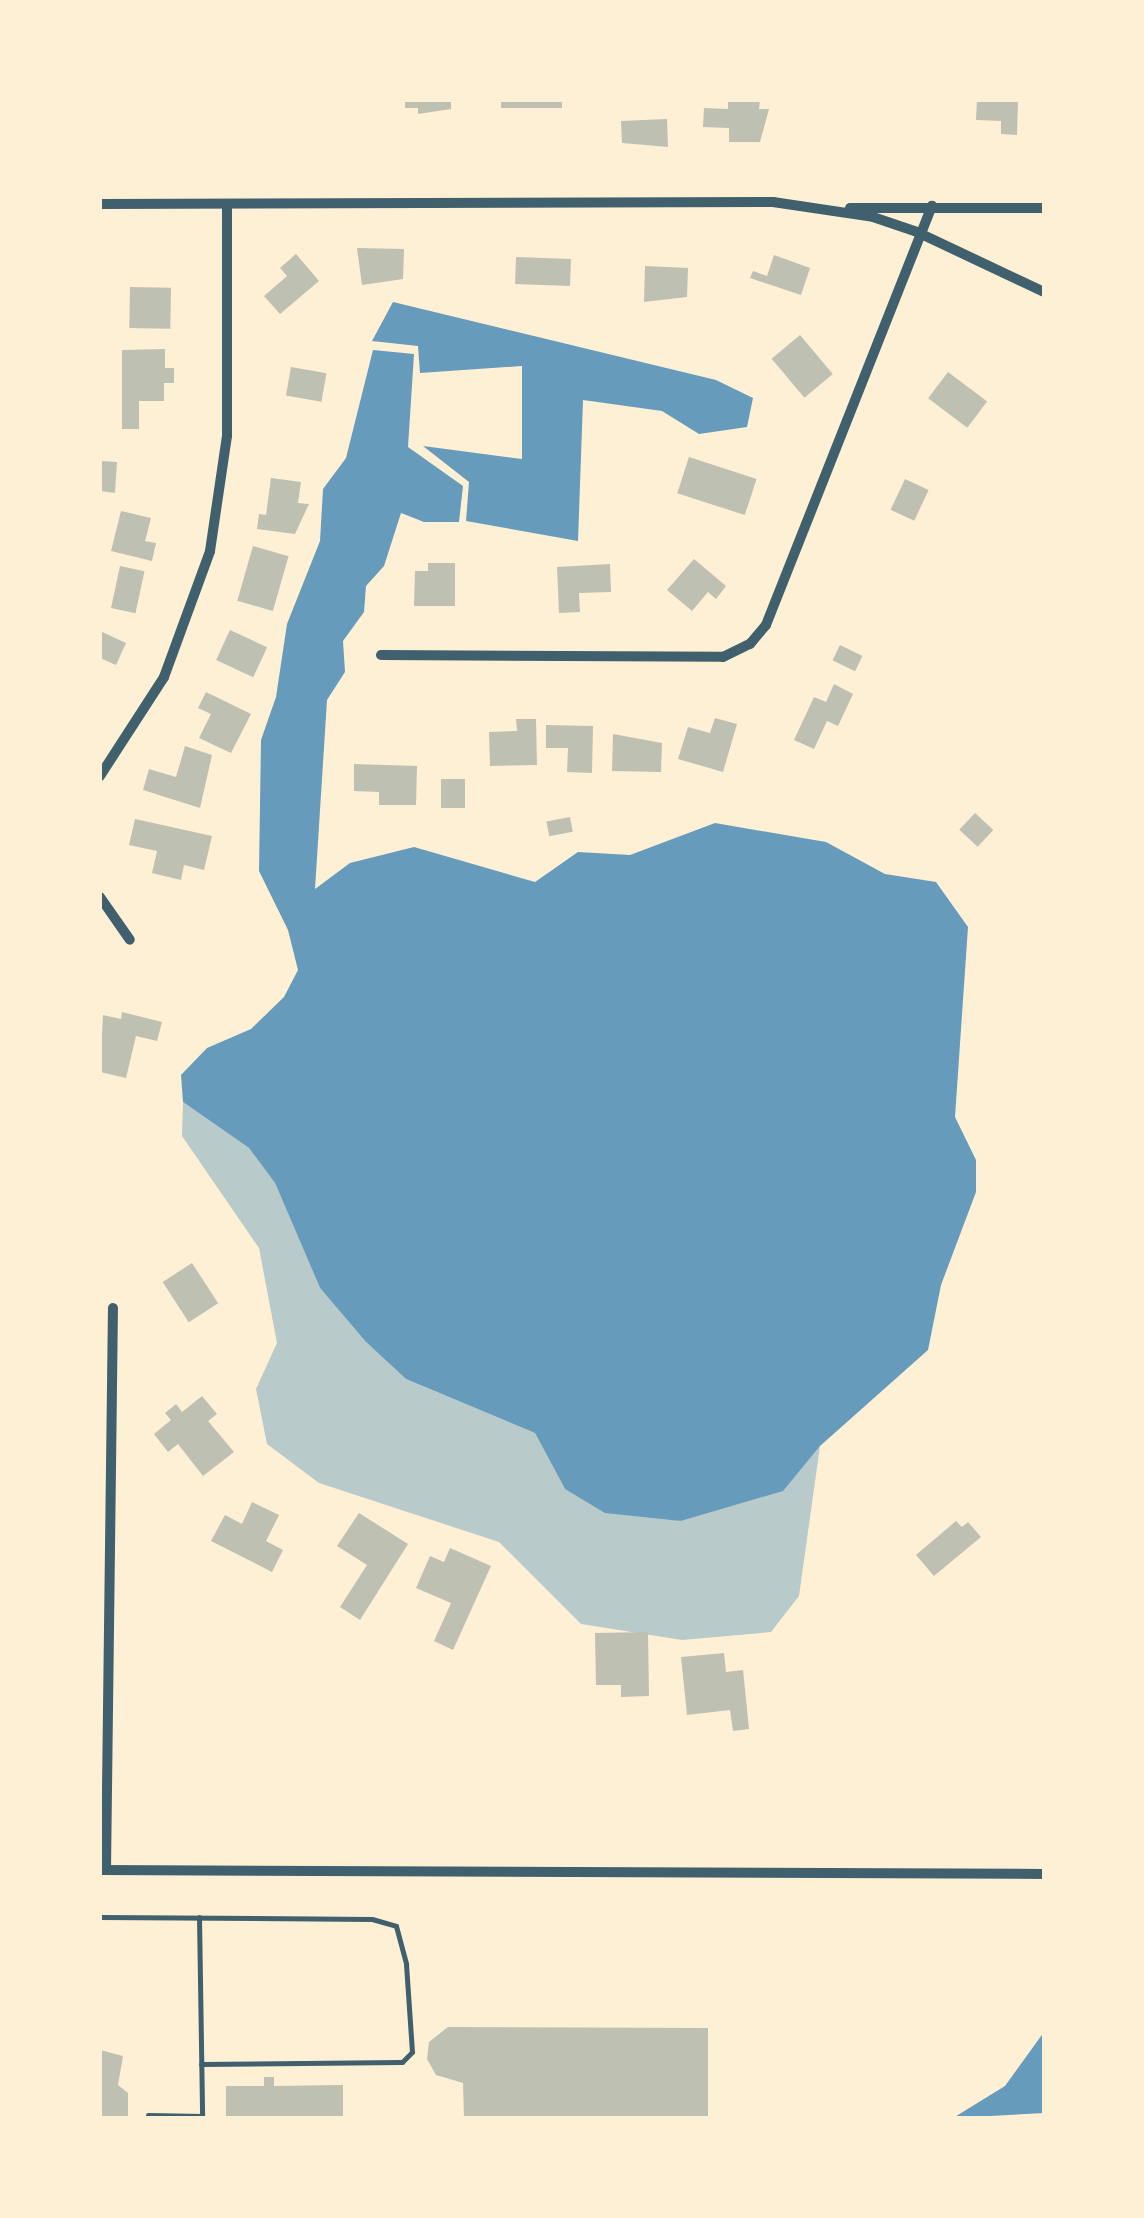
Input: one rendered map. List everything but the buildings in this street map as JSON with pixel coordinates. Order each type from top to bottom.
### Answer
[{"type":"street","points":[[100,204],[772,202],[828,209],[917,232],[1044,292]]},
{"type":"street","points":[[100,776],[164,677],[210,551],[227,436],[227,205]]},
{"type":"street","points":[[381,654],[723,657],[750,644],[766,626],[917,232],[932,206]]},
{"type":"street","points":[[828,209],[1044,208]]},
{"type":"street","points":[[100,898],[130,940]]},
{"type":"street","points":[[113,1308],[104,1608],[103,1870],[1044,1874]]},
{"type":"lane","points":[[100,1917],[372,1919],[396,1926],[406,1964],[412,2052],[402,2062],[201,2064]]},
{"type":"lane","points":[[148,2115],[202,2117],[199,1917]]},
{"type":"shaded area","points":[[183,1102],[249,1148],[275,1183],[320,1288],[366,1342],[406,1379],[535,1433],[565,1489],[681,1521],[782,1491],[820,1446],[799,1596],[771,1632],[682,1640],[581,1624],[499,1542],[319,1483],[267,1444],[256,1389],[277,1343],[259,1248],[182,1136]]},
{"type":"water","points":[[393,302],[716,380],[753,398],[747,427],[699,434],[662,411],[583,400],[578,541],[466,521],[469,482],[423,446],[522,459],[522,366],[420,373],[418,346],[372,341]]},
{"type":"water","points":[[373,350],[414,354],[408,447],[463,486],[459,522],[424,522],[401,513],[384,566],[366,586],[364,612],[343,641],[345,672],[327,700],[315,889],[350,863],[414,847],[535,882],[578,852],[630,855],[715,823],[826,842],[885,874],[936,882],[968,927],[955,1117],[976,1160],[976,1192],[941,1285],[928,1350],[820,1446],[783,1491],[681,1521],[605,1513],[565,1489],[535,1433],[406,1379],[366,1342],[320,1288],[275,1183],[249,1148],[183,1102],[181,1075],[207,1048],[251,1029],[284,997],[298,970],[288,930],[259,871],[261,740],[276,697],[287,624],[320,541],[323,489],[346,458]]},
{"type":"water","points":[[1044,2032],[1044,2113],[953,2118],[1005,2086]]}]
